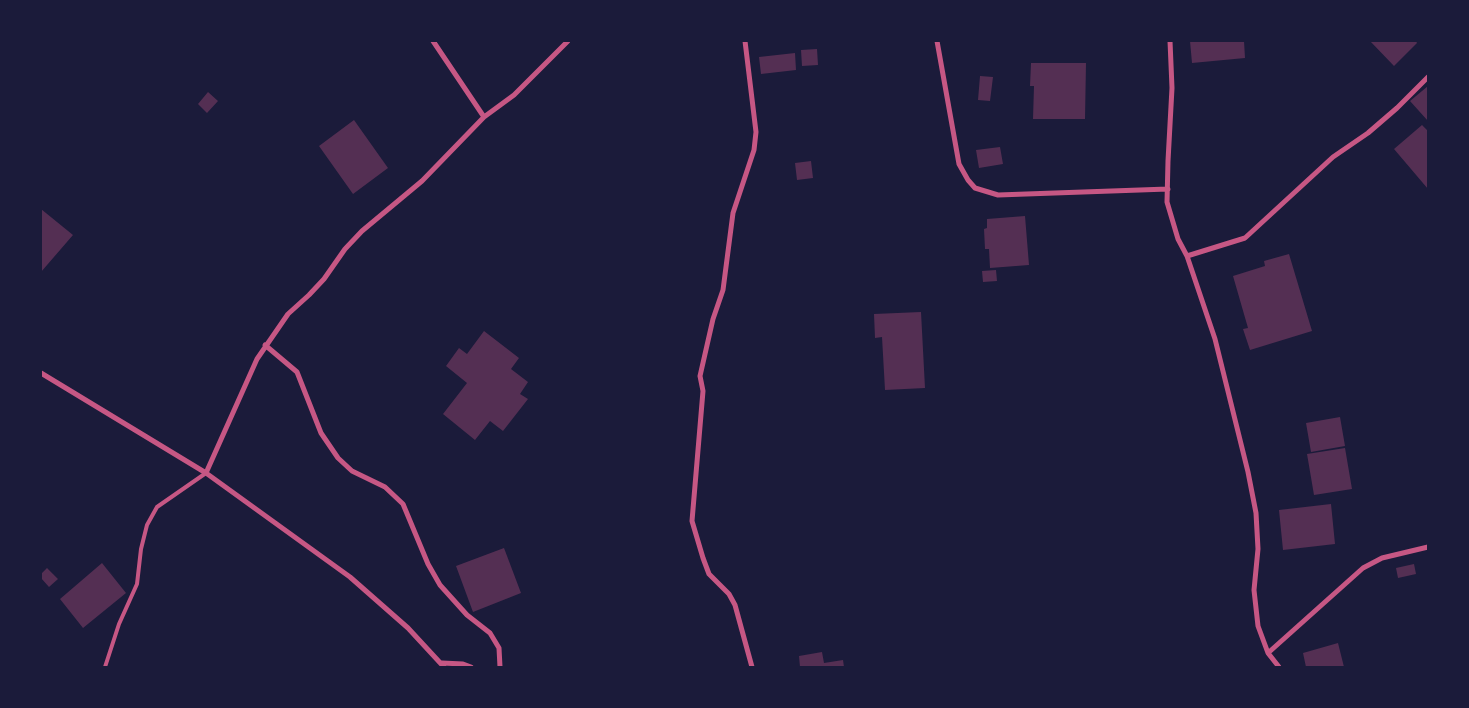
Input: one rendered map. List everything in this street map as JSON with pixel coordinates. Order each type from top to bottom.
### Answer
[{"type":"street","points":[[433,41],[484,117]]},
{"type":"street","points":[[206,473],[257,358],[288,314],[324,279],[345,249],[362,232],[422,181],[484,117],[514,95],[568,41]]},
{"type":"street","points":[[745,41],[756,132],[754,150],[733,213],[723,290],[712,319],[700,376],[703,391],[692,521],[709,574],[729,594],[736,605],[752,667]]},
{"type":"street","points":[[936,41],[959,164],[975,188],[998,195],[1168,189]]},
{"type":"street","points":[[1170,41],[1172,88],[1168,202],[1178,239],[1187,256],[1215,339],[1248,472],[1256,513],[1257,540],[1254,590],[1258,626],[1268,653],[1279,667]]},
{"type":"street","points":[[1187,256],[1245,238],[1332,157],[1368,133],[1397,108],[1428,76]]},
{"type":"street","points":[[265,345],[297,372],[321,433],[338,458],[352,471],[385,487],[403,504],[428,564],[440,585],[467,615],[490,633],[499,648],[500,667]]},
{"type":"street","points":[[41,373],[206,473],[350,577],[408,628],[443,665],[463,664],[471,667]]},
{"type":"street","points":[[1268,653],[1362,568],[1382,558],[1428,547]]},
{"type":"lane","points":[[105,667],[119,624],[137,584],[141,549],[147,525],[158,507],[206,473]]},
{"type":"building","points":[[1190,41],[1244,41],[1245,58],[1192,63]]},
{"type":"building","points":[[1370,41],[1416,41],[1417,43],[1394,66]]},
{"type":"building","points":[[817,49],[818,65],[802,66],[801,50]]},
{"type":"building","points":[[795,53],[796,70],[761,74],[759,57]]},
{"type":"building","points":[[1031,63],[1086,63],[1085,119],[1033,119],[1034,86],[1030,86]]},
{"type":"building","points":[[980,76],[993,77],[990,101],[978,100]]},
{"type":"building","points":[[1428,86],[1428,121],[1410,101]]},
{"type":"building","points":[[208,92],[218,101],[207,113],[198,104]]},
{"type":"building","points":[[354,120],[388,168],[353,194],[319,146]]},
{"type":"building","points":[[1422,125],[1428,131],[1428,189],[1394,149]]},
{"type":"building","points":[[1000,147],[1003,164],[979,168],[976,150]]},
{"type":"building","points":[[811,161],[813,178],[797,180],[795,163]]},
{"type":"building","points":[[41,209],[73,235],[41,272]]},
{"type":"building","points":[[1025,216],[1029,265],[990,268],[989,249],[985,249],[984,229],[987,228],[987,219]]},
{"type":"building","points":[[1289,254],[1312,331],[1250,350],[1243,329],[1248,328],[1233,276],[1265,266],[1264,261]]},
{"type":"building","points":[[996,270],[997,281],[983,282],[982,271]]},
{"type":"building","points":[[921,312],[925,388],[885,390],[882,337],[875,338],[874,314]]},
{"type":"building","points":[[484,331],[519,358],[511,369],[528,382],[520,394],[528,399],[503,431],[490,421],[475,440],[443,414],[467,383],[446,366],[459,348],[467,354]]},
{"type":"building","points":[[1340,417],[1345,446],[1311,452],[1306,423]]},
{"type":"building","points":[[1345,448],[1352,489],[1314,495],[1307,454]]},
{"type":"building","points":[[1331,504],[1335,544],[1283,550],[1279,510]]},
{"type":"building","points":[[504,548],[521,593],[473,612],[456,566]]},
{"type":"building","points":[[102,563],[126,593],[83,628],[60,599]]},
{"type":"building","points":[[1414,564],[1416,574],[1398,578],[1396,568]]},
{"type":"building","points":[[47,568],[58,579],[49,587],[41,578],[41,574]]},
{"type":"building","points":[[1338,643],[1344,667],[1306,667],[1303,653]]},
{"type":"building","points":[[822,652],[824,663],[843,660],[844,667],[800,667],[799,656]]}]
